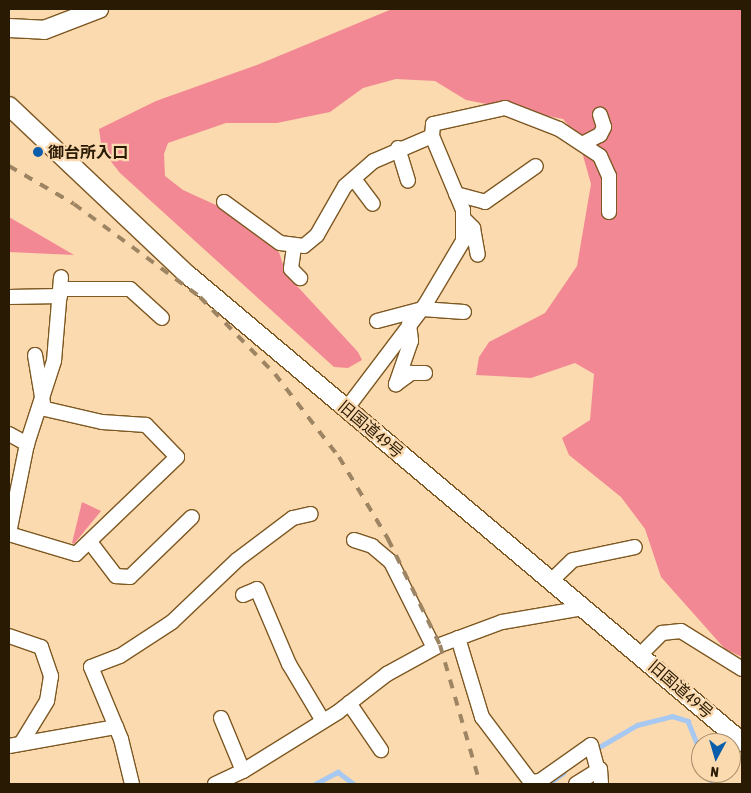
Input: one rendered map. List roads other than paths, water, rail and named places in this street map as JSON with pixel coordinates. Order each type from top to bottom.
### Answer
[{"type":"street","points":[[9,28],[44,30],[97,9]]},
{"type":"street","name":"旧国道49号","points":[[9,106],[188,275],[583,608],[641,654],[742,742]]},
{"type":"street","points":[[347,408],[422,309],[461,247],[464,219],[456,194],[432,136],[433,124],[505,108],[584,143],[600,156],[608,176],[609,212]]},
{"type":"street","points":[[584,143],[600,136],[604,127],[600,115]]},
{"type":"street","points":[[224,202],[280,243],[294,247],[311,243],[354,179],[374,160],[398,148],[432,136]]},
{"type":"street","points":[[398,148],[408,181]]},
{"type":"street","points":[[456,194],[485,202],[536,166]]},
{"type":"street","points":[[354,179],[373,204]]},
{"type":"street","points":[[464,219],[473,228],[478,255]]},
{"type":"street","points":[[294,247],[291,269],[300,278]]},
{"type":"street","points":[[42,405],[102,422],[146,425],[177,457],[76,554],[9,533],[27,444],[42,405],[54,361],[61,288]]},
{"type":"street","points":[[9,297],[61,288],[130,289],[162,318]]},
{"type":"street","points":[[376,321],[422,309],[464,312]]},
{"type":"street","points":[[409,324],[411,341],[396,384],[411,373],[425,373]]},
{"type":"street","points":[[35,355],[42,405]]},
{"type":"street","points":[[9,434],[27,444]]},
{"type":"street","points":[[132,784],[116,727],[91,667],[120,656],[172,622],[238,560],[293,518],[311,514]]},
{"type":"street","points":[[90,542],[116,576],[130,577],[192,518]]},
{"type":"street","points":[[354,540],[372,546],[391,562],[434,648]]},
{"type":"street","points":[[551,581],[573,560],[635,547]]},
{"type":"street","points":[[243,595],[257,589],[286,656],[323,721]]},
{"type":"street","points":[[215,784],[243,771],[350,703],[387,674],[434,648],[502,622],[583,608]]},
{"type":"street","points":[[641,654],[662,632],[681,631],[742,669]]},
{"type":"street","points":[[9,636],[41,647],[51,676],[42,711],[15,744]]},
{"type":"street","points":[[458,638],[482,717],[531,782],[540,781],[594,750],[599,778],[576,784]]},
{"type":"street","points":[[350,703],[381,750]]},
{"type":"street","points":[[221,718],[243,771]]},
{"type":"street","points":[[15,744],[116,727]]},
{"type":"waterway","points":[[594,750],[637,725],[672,716],[688,721],[693,733]]},
{"type":"waterway","points":[[315,784],[338,772],[354,784]]},
{"type":"waterway","points":[[548,784],[563,773]]},
{"type":"railway","points":[[9,166],[74,204],[200,297],[275,374],[339,457],[388,539],[440,645],[480,784]]},
{"type":"place","name":"御台所入口","points":[[38,152]]}]
